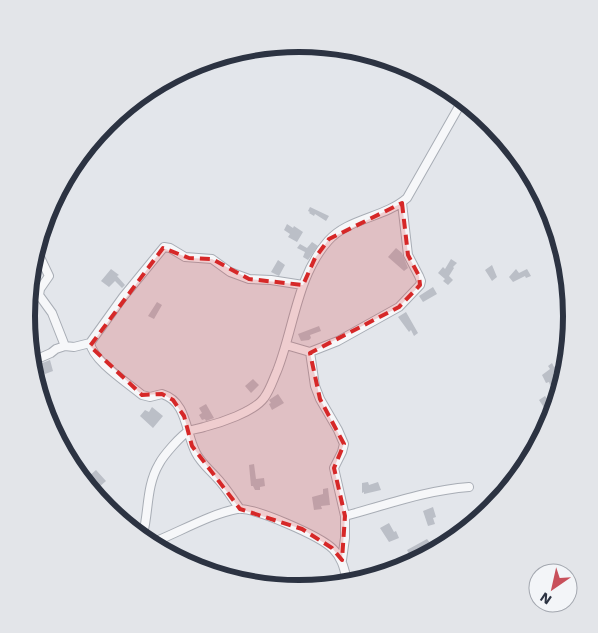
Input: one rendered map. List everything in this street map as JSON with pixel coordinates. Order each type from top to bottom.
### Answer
[{"type":"street","points":[[144,530],[151,482],[158,464],[168,450],[188,431],[212,425],[258,405],[264,398],[286,345],[304,285],[315,258],[329,239],[340,231],[402,203],[413,190],[459,106]]},
{"type":"street","points":[[286,345],[310,352],[338,341],[399,307],[420,285],[419,276],[408,255],[402,203]]},
{"type":"street","points":[[38,358],[65,346],[74,347],[90,343],[123,297],[164,247],[170,248],[185,258],[212,259],[230,272],[249,279],[304,285]]},
{"type":"street","points":[[41,261],[49,276],[40,289],[39,295],[52,314],[65,346]]},
{"type":"street","points":[[90,343],[91,349],[100,360],[142,395],[150,397],[162,394],[173,400],[184,416],[192,446],[199,459],[217,478],[240,508]]},
{"type":"street","points":[[310,352],[315,386],[320,399],[343,440],[342,452],[334,468],[345,516],[342,560],[346,576]]},
{"type":"street","points":[[345,516],[450,488],[469,487]]},
{"type":"street","points":[[159,540],[217,515],[240,508],[302,530],[332,548],[342,560]]},
{"type":"highlighted area","points":[[402,203],[408,255],[419,276],[420,285],[399,307],[310,353],[320,399],[344,444],[334,468],[345,516],[342,560],[332,548],[302,529],[240,509],[192,446],[184,416],[173,400],[162,394],[142,395],[90,346],[163,248],[189,258],[212,259],[249,279],[303,285],[315,258],[329,239]]},
{"type":"building","points":[[310,207],[329,216],[326,221],[315,214],[314,216],[309,213]]},
{"type":"building","points":[[287,224],[303,232],[297,242],[288,237],[290,234],[284,230]]},
{"type":"building","points":[[312,242],[318,246],[308,260],[303,257],[305,252],[297,248],[300,244],[307,248]]},
{"type":"building","points":[[396,248],[402,253],[408,268],[404,271],[388,257]]},
{"type":"building","points":[[451,259],[457,263],[449,276],[453,280],[448,285],[443,281],[445,279],[438,273],[443,267],[445,269]]},
{"type":"building","points":[[278,260],[285,265],[279,276],[271,272]]},
{"type":"building","points":[[492,265],[497,277],[492,281],[485,270]]},
{"type":"building","points":[[111,269],[119,275],[117,276],[125,285],[122,288],[115,281],[109,287],[101,281]]},
{"type":"building","points":[[516,269],[519,273],[527,269],[531,276],[526,278],[525,276],[513,282],[509,277]]},
{"type":"building","points":[[433,287],[437,294],[423,302],[419,296]]},
{"type":"building","points":[[157,302],[162,305],[154,319],[148,316]]},
{"type":"building","points":[[406,312],[418,333],[414,336],[411,330],[409,332],[398,317]]},
{"type":"building","points":[[319,326],[321,331],[310,335],[311,338],[309,340],[301,341],[298,334]]},
{"type":"building","points":[[50,360],[53,371],[45,374],[40,364]]},
{"type":"building","points":[[552,363],[554,367],[559,363],[558,369],[553,373],[556,378],[555,382],[550,385],[549,382],[546,383],[542,375],[550,369],[548,366]]},
{"type":"building","points":[[253,379],[259,385],[251,393],[245,386]]},
{"type":"building","points":[[278,394],[284,403],[272,410],[269,400]]},
{"type":"building","points":[[545,396],[549,401],[545,409],[539,400]]},
{"type":"building","points":[[206,404],[214,418],[206,421],[205,419],[202,420],[199,415],[202,413],[199,408]]},
{"type":"building","points":[[152,407],[163,416],[153,428],[140,416],[145,410],[149,412]]},
{"type":"building","points":[[254,464],[256,479],[264,478],[265,486],[260,487],[260,490],[255,490],[251,486],[249,465]]},
{"type":"building","points":[[96,470],[106,481],[98,488],[89,476]]},
{"type":"building","points":[[368,482],[369,485],[378,482],[381,490],[362,493],[362,483]]},
{"type":"building","points":[[328,488],[330,505],[321,506],[322,509],[314,510],[312,497],[323,494],[323,489]]},
{"type":"building","points":[[433,507],[436,517],[433,518],[435,524],[428,526],[423,511]]},
{"type":"building","points":[[389,523],[399,538],[389,542],[380,528]]},
{"type":"building","points":[[427,539],[431,545],[410,556],[407,550]]}]
